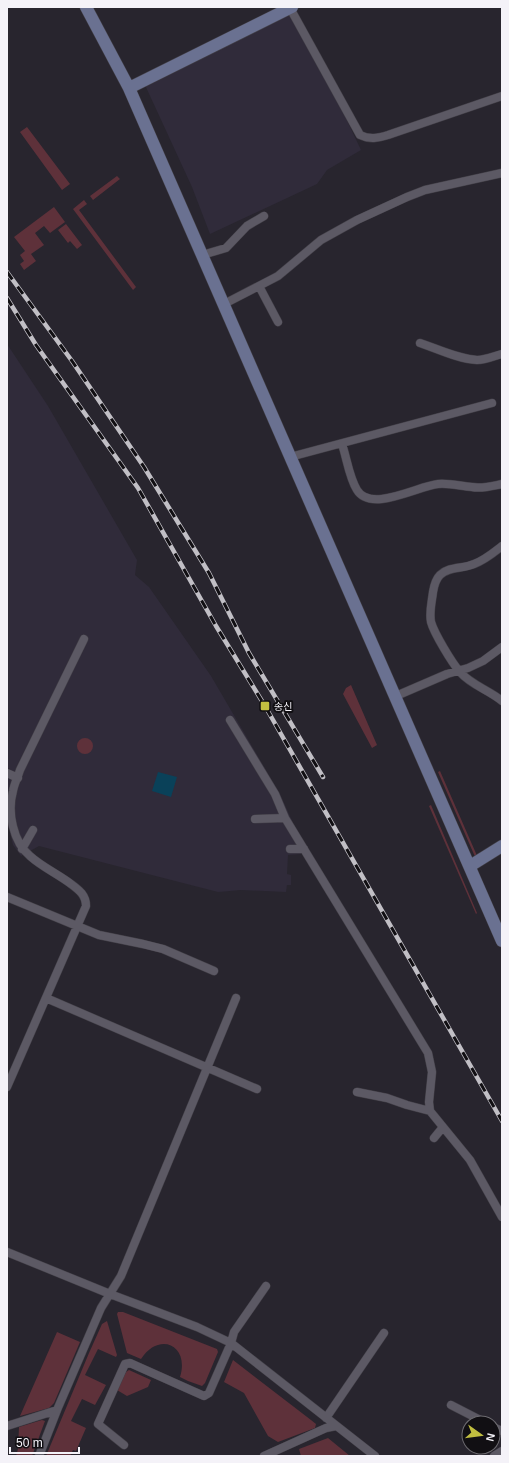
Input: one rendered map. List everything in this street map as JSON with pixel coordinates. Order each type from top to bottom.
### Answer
[{"type":"main road","points":[[86,7],[129,88],[502,941]]},
{"type":"main road","points":[[129,88],[291,8]]},
{"type":"main road","points":[[470,866],[502,846]]},
{"type":"street","points":[[291,8],[360,135],[372,139],[388,135],[502,96]]},
{"type":"street","points":[[224,304],[278,276],[321,240],[357,220],[407,196],[425,190],[502,173]]},
{"type":"street","points":[[202,255],[226,248],[247,226],[264,216]]},
{"type":"street","points":[[260,286],[278,322]]},
{"type":"street","points":[[420,343],[452,355],[478,360],[502,354]]},
{"type":"street","points":[[290,457],[492,403]]},
{"type":"street","points":[[342,444],[352,479],[358,492],[365,498],[376,500],[388,499],[418,488],[437,484],[450,483],[486,488],[502,484]]},
{"type":"street","points":[[502,546],[482,561],[472,565],[454,568],[443,572],[438,576],[434,587],[431,607],[431,621],[434,631],[459,671],[467,679],[502,701]]},
{"type":"street","points":[[7,1087],[86,906],[86,898],[79,890],[30,857],[22,849],[13,829],[11,812],[12,791],[84,639]]},
{"type":"street","points":[[396,696],[447,674],[459,671],[483,661],[502,647]]},
{"type":"street","points":[[230,720],[275,794],[285,818],[428,1053],[432,1072],[429,1102],[430,1111],[470,1160],[502,1217]]},
{"type":"street","points":[[7,773],[18,778]]},
{"type":"street","points":[[255,819],[285,818]]},
{"type":"street","points":[[22,849],[33,830]]},
{"type":"street","points":[[290,850],[304,849]]},
{"type":"street","points":[[7,897],[99,935],[143,944],[163,950],[214,972]]},
{"type":"street","points":[[46,998],[257,1089]]},
{"type":"street","points":[[39,1456],[101,1308],[121,1276],[236,998]]},
{"type":"street","points":[[357,1092],[387,1098],[407,1106],[430,1111]]},
{"type":"street","points":[[434,1138],[443,1127]]},
{"type":"street","points":[[7,1252],[110,1294],[197,1327],[231,1343],[375,1456]]},
{"type":"street","points":[[124,1445],[98,1424],[125,1364],[130,1363],[204,1396],[209,1393],[231,1343],[234,1332],[266,1286]]},
{"type":"street","points":[[326,1418],[384,1333]]},
{"type":"street","points":[[450,1405],[470,1415]]},
{"type":"street","points":[[7,1426],[57,1410]]},
{"type":"street","points":[[264,1456],[326,1428],[336,1426]]},
{"type":"street","points":[[494,1456],[502,1451]]},
{"type":"shaded area","points":[[290,14],[321,66],[361,150],[327,170],[317,184],[210,234],[192,187],[145,85]]},
{"type":"shaded area","points":[[27,127],[70,184],[62,190],[20,132]]},
{"type":"shaded area","points":[[117,176],[120,179],[93,200],[90,196]]},
{"type":"shaded area","points":[[84,200],[87,204],[79,210],[136,287],[133,290],[73,209]]},
{"type":"shaded area","points":[[54,207],[65,222],[50,233],[44,226],[35,233],[44,245],[31,254],[36,261],[24,270],[20,264],[24,261],[20,255],[25,251],[14,237]]},
{"type":"shaded area","points":[[66,224],[82,245],[77,249],[70,241],[68,243],[58,230]]},
{"type":"shaded area","points":[[7,344],[48,406],[137,560],[135,575],[149,587],[211,676],[280,794],[294,825],[303,840],[301,854],[288,855],[287,874],[291,875],[291,885],[287,885],[286,892],[241,890],[218,892],[39,846],[21,856],[13,845],[7,820],[7,776],[10,769],[7,768]]},
{"type":"shaded area","points":[[351,685],[377,745],[372,748],[343,694],[346,688]]},
{"type":"shaded area","points":[[85,738],[91,740],[93,746],[91,752],[85,754],[79,752],[77,746],[79,740]]},
{"type":"shaded area","points":[[440,771],[478,858],[476,859],[438,772]]},
{"type":"shaded area","points":[[431,805],[477,913],[476,914],[429,806]]},
{"type":"shaded area","points":[[118,1312],[123,1312],[217,1349],[218,1352],[205,1383],[202,1386],[180,1377],[182,1366],[181,1357],[177,1350],[171,1346],[164,1344],[156,1346],[148,1350],[141,1359],[127,1353],[117,1314]]},
{"type":"shaded area","points":[[107,1321],[117,1355],[116,1357],[98,1349],[85,1375],[106,1385],[95,1405],[82,1399],[71,1421],[86,1428],[76,1451],[73,1450],[70,1456],[46,1456],[102,1324]]},
{"type":"shaded area","points":[[57,1332],[80,1342],[54,1403],[49,1408],[20,1416]]},
{"type":"shaded area","points":[[233,1360],[316,1424],[315,1428],[278,1442],[268,1436],[244,1393],[224,1382]]},
{"type":"shaded area","points":[[129,1370],[151,1380],[148,1387],[127,1396],[117,1390],[126,1372]]},
{"type":"shaded area","points":[[42,1420],[45,1421],[32,1456],[16,1456],[18,1449],[19,1427]]},
{"type":"shaded area","points":[[328,1438],[350,1456],[301,1456],[299,1449]]},
{"type":"water","points":[[158,772],[177,777],[171,797],[152,791]]},
{"type":"railway","points":[[7,272],[72,361],[144,467],[209,573],[249,653],[323,777]]},
{"type":"railway","points":[[7,298],[36,345],[138,488],[216,626],[265,706],[502,1121]]},
{"type":"place","name":"송신","points":[[265,706]]}]
